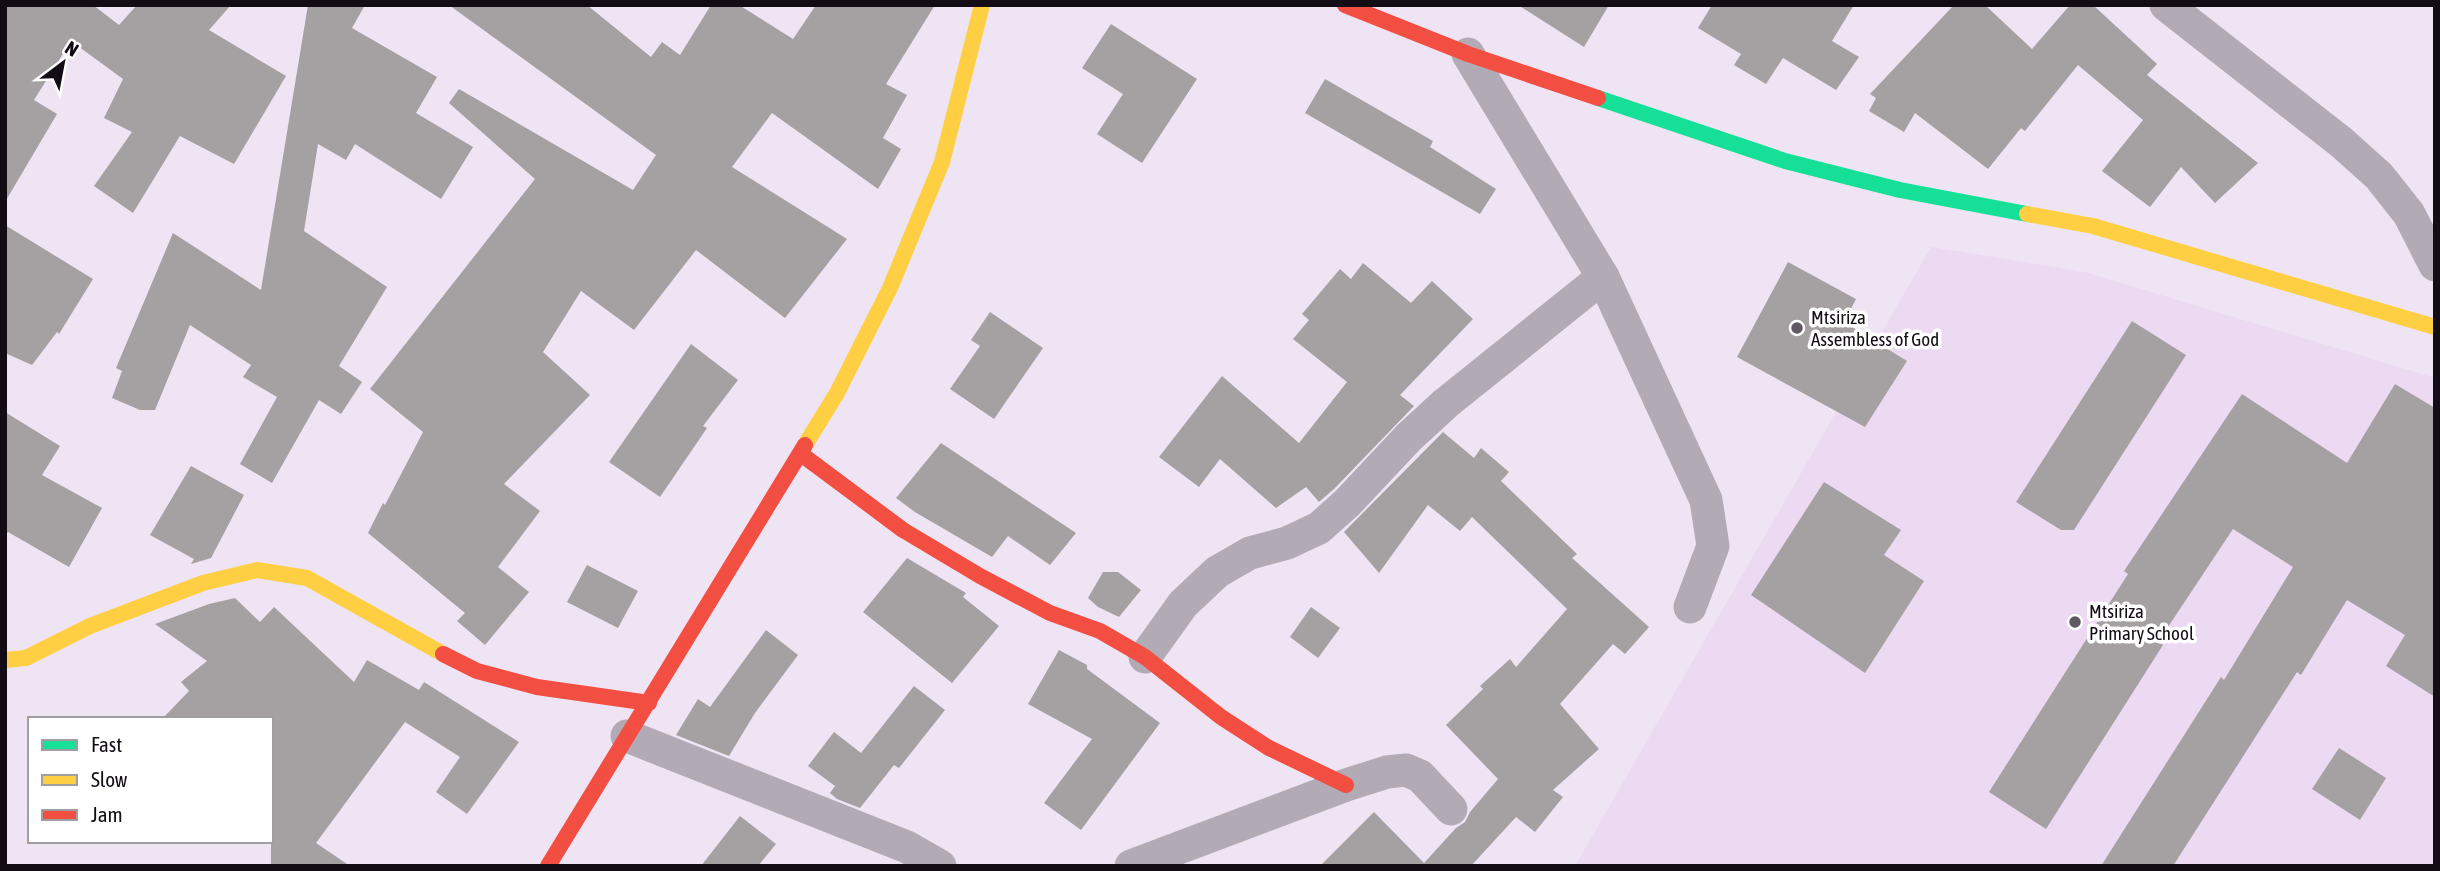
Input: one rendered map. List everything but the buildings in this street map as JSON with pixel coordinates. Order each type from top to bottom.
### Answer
[{"type":"street","points":[[548,866],[801,454],[837,393],[890,288],[942,162],[982,5]]},
{"type":"street","points":[[1345,5],[1468,54],[1785,161],[1900,190],[2093,226],[2435,327]]},
{"type":"street","points":[[2166,5],[2341,142],[2379,176],[2409,214],[2435,265]]},
{"type":"street","points":[[1468,54],[1603,277],[1706,500],[1713,546],[1690,607]]},
{"type":"street","points":[[1145,657],[1183,604],[1217,572],[1250,554],[1287,543],[1319,528],[1446,403],[1603,277]]},
{"type":"street","points":[[801,454],[903,530],[980,576],[1050,613],[1100,631],[1145,657],[1221,717],[1269,748],[1346,785]]},
{"type":"street","points":[[5,660],[26,658],[90,626],[203,583],[257,570],[307,579],[477,671],[537,688],[649,703]]},
{"type":"street","points":[[627,736],[895,842],[940,866]]},
{"type":"street","points":[[1131,866],[1387,772],[1405,771],[1420,776],[1451,809]]},
{"type":"shaded area","name":"Mtsiriza Primary School","points":[[1931,247],[2085,272],[2435,378],[2435,866],[1575,866]]},
{"type":"traffic: fast","points":[[1598,98],[1785,161],[1900,190],[2027,214]]},
{"type":"traffic: slow","points":[[805,445],[837,393],[890,288],[942,162],[982,5]]},
{"type":"traffic: slow","points":[[2027,214],[2093,226],[2435,327]]},
{"type":"traffic: slow","points":[[5,660],[26,658],[90,626],[203,583],[257,570],[307,578],[443,654]]},
{"type":"traffic: jam","points":[[1345,5],[1468,54],[1598,98]]},
{"type":"traffic: jam","points":[[548,866],[805,445]]},
{"type":"traffic: jam","points":[[801,454],[903,530],[980,576],[1050,613],[1100,631],[1145,657],[1221,717],[1269,748],[1346,785]]},
{"type":"traffic: jam","points":[[443,654],[477,671],[537,687],[649,703]]},
{"type":"place","name":"Mtsiriza Assembless of God","points":[[1797,328]]},
{"type":"place","name":"Mtsiriza Primary School","points":[[2075,622]]}]
